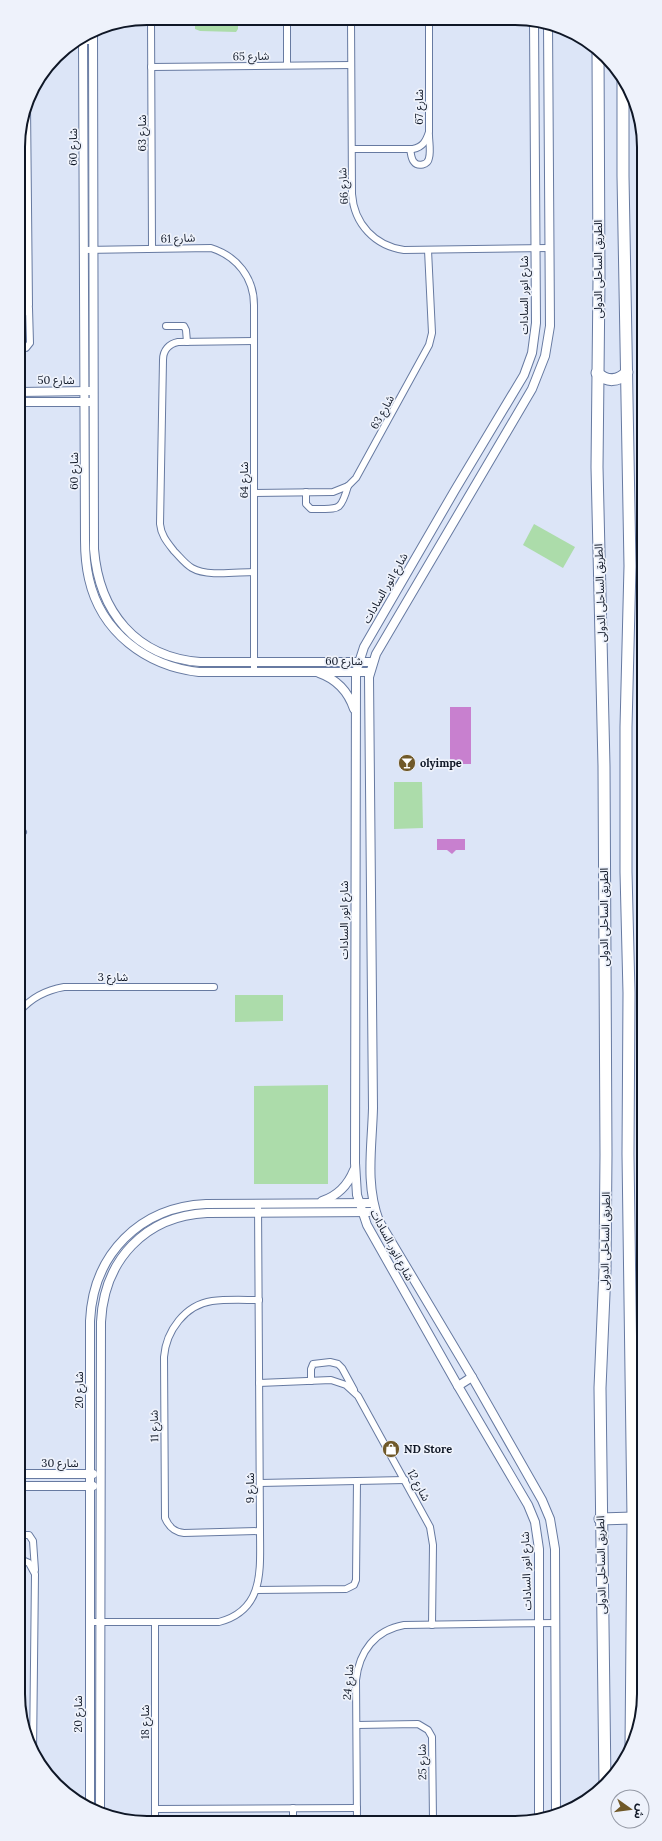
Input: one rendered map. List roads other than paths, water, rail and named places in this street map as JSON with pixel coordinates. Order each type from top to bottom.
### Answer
[{"type":"highway","name":"الطريق الساحلى الدولى","points":[[598,58],[599,280],[597,466],[604,766],[606,1146],[605,1270],[600,1374],[600,1519],[606,1775]]},
{"type":"highway","name":"الطريق الساحلى الدولى","points":[[623,91],[623,176],[630,566],[626,687],[626,872],[629,993],[628,1154],[633,1518],[631,1731]]},
{"type":"highway","points":[[597,373],[610,380],[619,378],[627,372]]},
{"type":"highway","points":[[597,390],[605,386],[614,386],[628,391]]},
{"type":"highway","points":[[600,1519],[633,1518]]},
{"type":"main road","name":"شارع انور السادات","points":[[534,26],[536,323],[534,344],[530,359],[518,385],[367,642],[358,662],[356,672],[355,1164],[356,1187],[359,1202],[370,1231],[532,1514],[539,1544],[540,1814]]},
{"type":"main road","name":"شارع انور السادات","points":[[548,30],[550,326],[542,365],[532,388],[372,662],[368,682],[373,1108],[370,1173],[375,1212],[384,1231],[472,1377],[542,1500],[550,1519],[555,1549],[556,1809]]},
{"type":"main road","name":"شارع 60","points":[[94,37],[95,558],[101,585],[112,611],[122,625],[136,638],[153,649],[171,657],[200,662],[372,662]]},
{"type":"main road","name":"شارع 60","points":[[81,44],[86,559],[91,588],[103,614],[114,630],[128,644],[161,664],[199,672],[370,672]]},
{"type":"main road","name":"شارع 50","points":[[25,392],[94,391]]},
{"type":"main road","name":"شارع 50","points":[[25,402],[94,402]]},
{"type":"main road","points":[[455,490],[467,497]]},
{"type":"main road","points":[[312,672],[326,676],[343,689],[351,701],[355,715]]},
{"type":"main road","points":[[313,1203],[326,1200],[338,1193],[348,1182],[355,1164]]},
{"type":"main road","name":"شارع 20","points":[[90,1802],[89,1474],[91,1312],[96,1284],[108,1260],[131,1232],[146,1221],[163,1212],[195,1204],[373,1202]]},
{"type":"main road","name":"شارع 20","points":[[100,1807],[101,1312],[108,1283],[116,1266],[136,1241],[152,1229],[168,1221],[197,1214],[375,1212]]},
{"type":"main road","points":[[458,1386],[472,1377]]},
{"type":"main road","name":"شارع 30","points":[[25,1474],[100,1474]]},
{"type":"main road","name":"شارع 30","points":[[25,1486],[100,1486]]},
{"type":"street","name":"شارع 63","points":[[151,25],[152,248]]},
{"type":"street","points":[[287,25],[287,65]]},
{"type":"street","name":"شارع 66","points":[[351,25],[352,200],[355,211],[362,225],[375,239],[392,248],[404,250],[549,248]]},
{"type":"street","name":"شارع 67","points":[[410,149],[423,145],[429,132],[429,25]]},
{"type":"street","points":[[87,40],[94,41]]},
{"type":"street","name":"شارع 65","points":[[152,67],[351,65]]},
{"type":"street","points":[[25,348],[30,343],[27,126]]},
{"type":"street","points":[[352,149],[410,149],[412,159],[415,163],[420,165],[426,163],[429,158],[429,132]]},
{"type":"street","name":"شارع 61","points":[[84,250],[205,247],[217,250],[232,258],[248,277],[253,289]]},
{"type":"street","name":"شارع 63","points":[[348,486],[360,473],[430,345],[432,333],[428,250]]},
{"type":"street","name":"شارع 64","points":[[253,289],[254,672]]},
{"type":"street","points":[[25,312],[29,305]]},
{"type":"street","points":[[166,326],[184,326],[186,330],[186,342]]},
{"type":"street","points":[[254,341],[178,342],[170,345],[163,355],[160,524],[162,534],[167,542],[187,564],[196,570],[208,573],[254,572]]},
{"type":"street","points":[[306,492],[306,504],[311,509],[335,508],[343,503],[348,486]]},
{"type":"street","points":[[254,493],[333,492],[348,486]]},
{"type":"street","name":"شارع 3","points":[[25,1006],[42,994],[64,988],[214,987]]},
{"type":"street","name":"شارع 9","points":[[89,1622],[212,1623],[225,1620],[236,1615],[246,1607],[257,1590],[260,1575],[258,1203]]},
{"type":"street","name":"شارع 11","points":[[258,1300],[213,1301],[193,1308],[182,1317],[173,1328],[167,1340],[164,1357],[165,1518],[168,1524],[176,1531],[184,1533],[260,1531]]},
{"type":"street","points":[[311,1381],[311,1369],[313,1364],[330,1362],[336,1363],[342,1368],[358,1396]]},
{"type":"street","name":"شارع 12","points":[[259,1383],[336,1381],[351,1388],[358,1396],[405,1480],[432,1533],[432,1625]]},
{"type":"street","points":[[260,1483],[405,1480]]},
{"type":"street","points":[[257,1590],[346,1589],[354,1586],[356,1580],[357,1481]]},
{"type":"street","points":[[25,1536],[29,1536],[33,1541],[35,1574],[33,1737]]},
{"type":"street","points":[[25,1562],[29,1564],[35,1574]]},
{"type":"street","name":"شارع 18","points":[[155,1622],[155,1816]]},
{"type":"street","name":"شارع 24","points":[[357,1816],[357,1672],[362,1655],[369,1645],[382,1633],[392,1628],[404,1625],[556,1623]]},
{"type":"street","name":"شارع 25","points":[[357,1725],[418,1724],[428,1730],[432,1737],[433,1816]]},
{"type":"street","points":[[293,1808],[293,1816]]},
{"type":"street","points":[[155,1809],[357,1808]]},
{"type":"place","name":"olyimpe","points":[[407,763]]},
{"type":"place","name":"ND Store","points":[[391,1449]]}]
